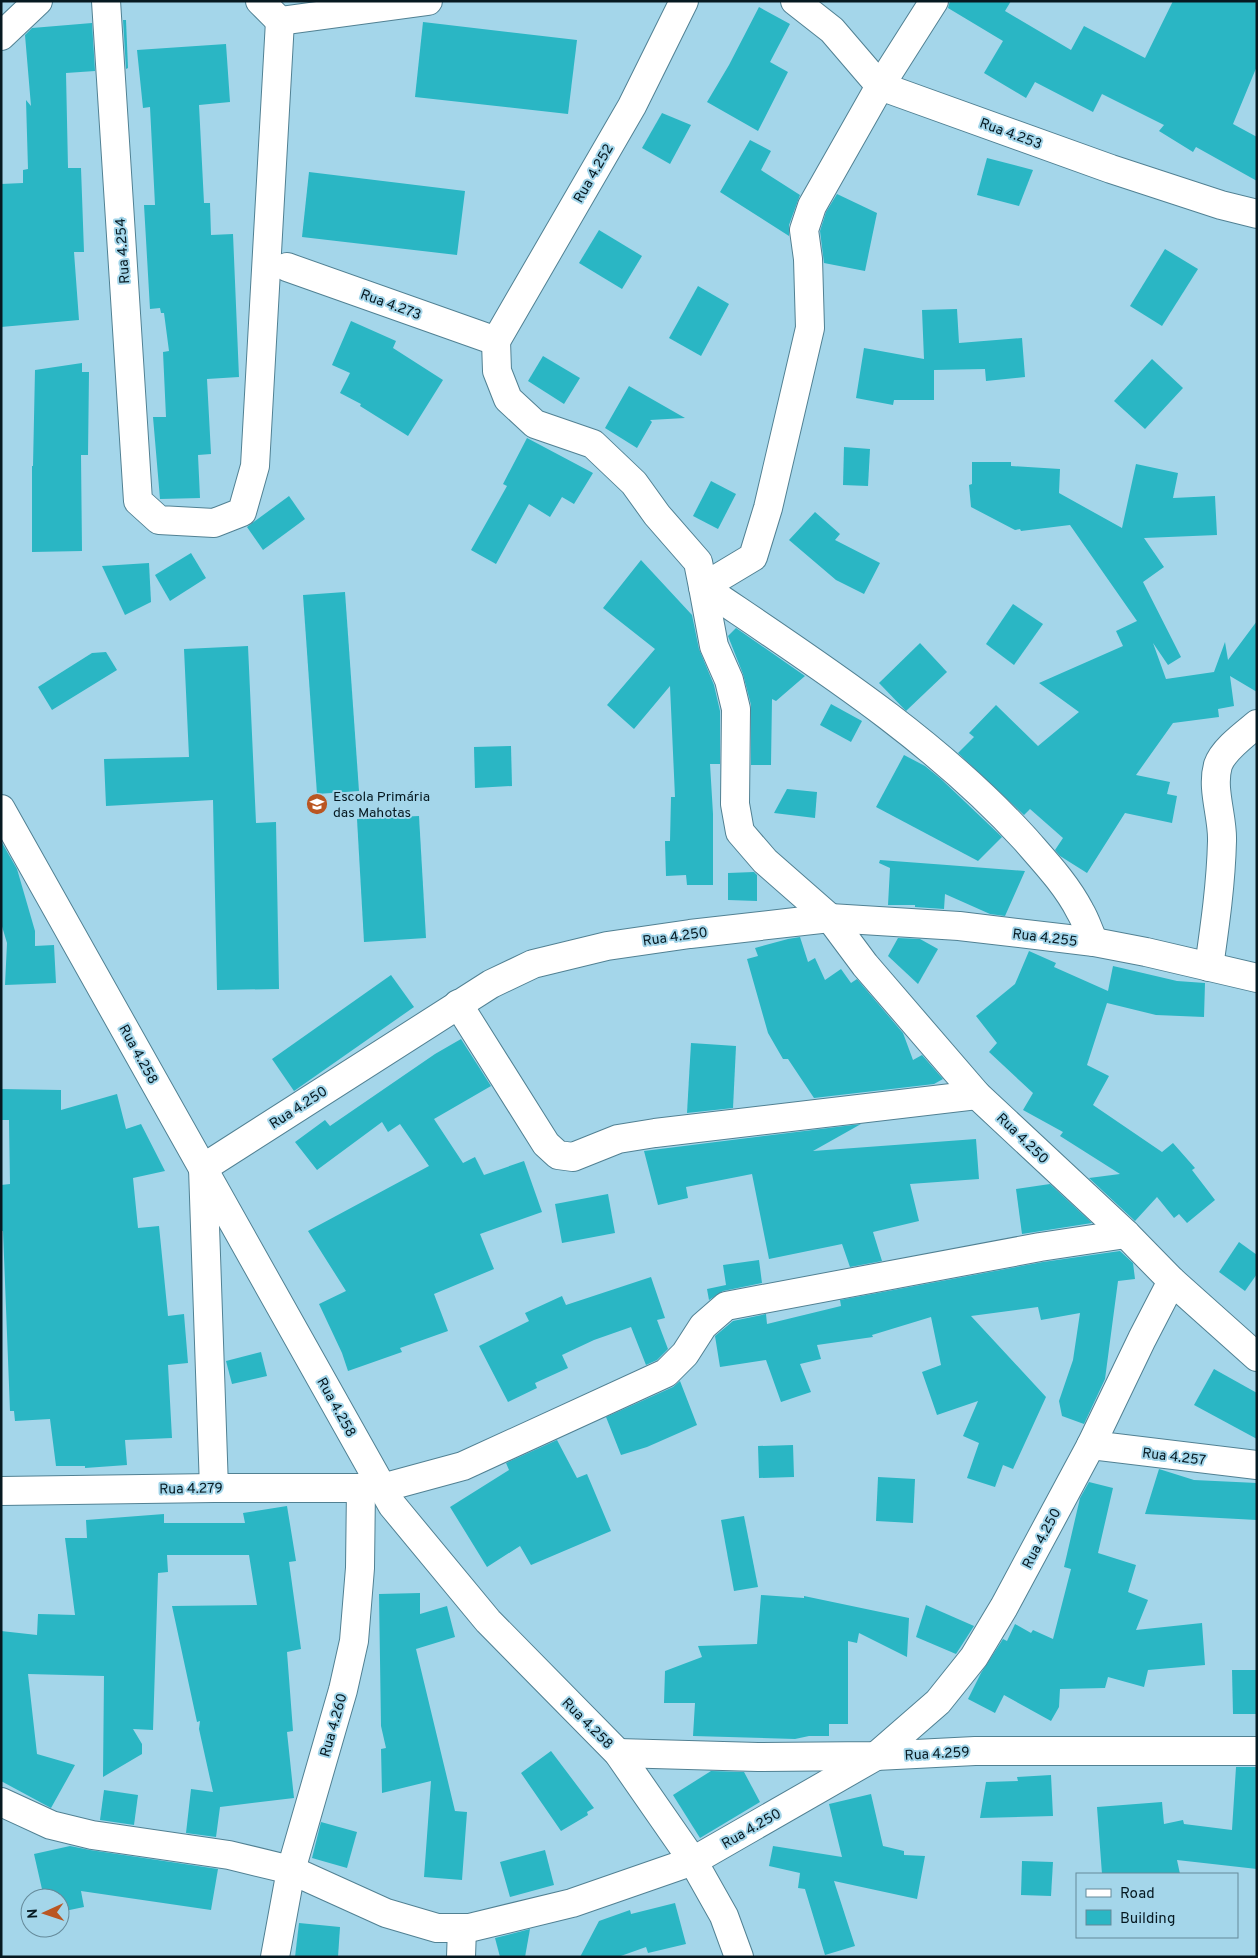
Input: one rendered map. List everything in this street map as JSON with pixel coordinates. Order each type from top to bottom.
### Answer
[{"type":"street","points":[[1,36],[38,1]]},
{"type":"street","name":"Rua 4.254","points":[[106,1],[138,501],[159,520],[214,523],[242,512],[255,466],[280,20]]},
{"type":"street","points":[[260,1],[280,20],[428,1]]},
{"type":"street","name":"Rua 4.252","points":[[496,341],[632,106],[684,1]]},
{"type":"street","name":"Rua 4.253","points":[[795,1],[832,30],[880,86],[1111,169],[1221,205],[1257,214]]},
{"type":"street","points":[[703,586],[753,557],[768,508],[810,328],[808,259],[804,230],[812,206],[880,86],[934,1]]},
{"type":"street","name":"Rua 4.273","points":[[287,267],[496,341]]},
{"type":"street","points":[[496,341],[497,370],[508,399],[535,424],[593,444],[634,483],[657,515],[698,562],[714,646],[729,680],[736,709],[735,804],[740,832],[765,862],[830,918]]},
{"type":"street","points":[[703,586],[835,677],[944,760],[1004,816],[1056,874],[1080,911],[1094,942]]},
{"type":"street","points":[[1209,966],[1219,894],[1222,839],[1216,784],[1218,764],[1232,745],[1257,724]]},
{"type":"street","name":"Rua 4.258","points":[[1,809],[203,1168],[372,1488],[392,1505],[488,1621],[618,1753],[693,1862],[724,1916],[739,1957]]},
{"type":"street","name":"Rua 4.255","points":[[830,918],[959,926],[1094,942],[1257,978]]},
{"type":"street","name":"Rua 4.250","points":[[1,1802],[51,1825],[84,1833],[229,1855],[291,1870],[386,1913],[437,1928],[469,1928],[572,1903],[693,1862],[876,1756],[938,1702],[974,1657],[1004,1607],[1091,1445],[1172,1281],[1126,1234],[977,1095],[865,965],[830,918],[690,934],[607,946],[533,964],[491,984],[458,1004],[203,1168]]},
{"type":"street","points":[[458,1004],[546,1144],[558,1155],[573,1156],[618,1139],[655,1132],[977,1095]]},
{"type":"street","points":[[203,1168],[214,1488]]},
{"type":"street","name":"Rua 4.279","points":[[1,1492],[214,1488],[372,1488],[463,1466],[666,1373],[685,1354],[703,1326],[726,1306],[1040,1247],[1126,1234]]},
{"type":"street","points":[[1172,1281],[1257,1357]]},
{"type":"street","name":"Rua 4.257","points":[[1091,1445],[1257,1465]]},
{"type":"street","name":"Rua 4.260","points":[[275,1957],[291,1870],[343,1690],[354,1641],[360,1568],[372,1488]]},
{"type":"street","name":"Rua 4.259","points":[[618,1753],[758,1757],[876,1756],[975,1751],[1257,1751]]},
{"type":"street","points":[[461,1957],[462,1928]]},
{"type":"building","points":[[950,1],[1011,1],[1005,11],[1071,50],[1084,26],[1145,58],[1173,1],[1257,1],[1257,66],[1233,124],[1257,137],[1257,181],[1196,147],[1193,152],[1159,131],[1164,125],[1102,94],[1093,112],[1035,82],[1026,98],[984,73],[1003,41],[948,8]]},
{"type":"building","points":[[759,7],[790,24],[770,62],[788,72],[758,131],[707,102],[729,65]]},
{"type":"building","points":[[123,20],[126,20],[128,68],[126,69]]},
{"type":"building","points":[[423,22],[577,40],[568,114],[415,97]]},
{"type":"building","points":[[92,23],[95,71],[66,73],[68,168],[81,168],[84,252],[74,252],[79,320],[1,327],[1,184],[23,183],[23,170],[28,169],[26,100],[31,106],[25,35],[32,28]]},
{"type":"building","points":[[226,44],[230,102],[199,105],[204,203],[210,203],[211,235],[233,234],[239,377],[207,379],[211,454],[198,455],[200,498],[160,499],[153,417],[166,417],[163,352],[169,351],[164,313],[161,313],[160,308],[150,309],[144,205],[155,205],[150,107],[143,108],[137,50]]},
{"type":"building","points":[[662,113],[691,125],[670,164],[642,148]]},
{"type":"building","points":[[750,140],[771,151],[761,170],[800,195],[789,225],[789,236],[720,192]]},
{"type":"building","points":[[987,158],[1033,170],[1019,206],[977,195]]},
{"type":"building","points":[[309,172],[465,191],[457,255],[302,237]]},
{"type":"building","points":[[837,194],[877,213],[865,271],[824,263],[820,231],[826,212]]},
{"type":"building","points":[[599,230],[642,256],[622,289],[579,263]]},
{"type":"building","points":[[1165,249],[1198,269],[1162,326],[1130,306]]},
{"type":"building","points":[[698,286],[729,304],[701,356],[669,338]]},
{"type":"building","points":[[957,309],[959,343],[1022,338],[1025,377],[986,381],[985,369],[934,370],[934,400],[894,400],[893,405],[856,398],[864,348],[924,359],[922,310]]},
{"type":"building","points":[[351,321],[396,341],[393,348],[443,380],[408,436],[360,406],[361,404],[340,393],[350,373],[332,365]]},
{"type":"building","points":[[543,356],[580,378],[564,404],[528,381]]},
{"type":"building","points":[[1152,359],[1183,388],[1145,429],[1114,401]]},
{"type":"building","points":[[82,363],[82,372],[89,372],[88,455],[81,455],[82,551],[32,552],[35,370]]},
{"type":"building","points":[[629,386],[685,418],[650,420],[652,422],[637,448],[605,428]]},
{"type":"building","points":[[527,438],[593,473],[574,504],[562,497],[550,517],[529,504],[496,564],[471,550],[507,486],[503,484]]},
{"type":"building","points":[[844,447],[870,449],[868,486],[843,485]]},
{"type":"building","points":[[972,462],[1011,462],[1011,466],[1060,469],[1059,493],[1122,528],[1136,464],[1178,473],[1173,498],[1215,496],[1217,535],[1144,538],[1164,567],[1143,582],[1181,657],[1168,665],[1153,643],[1166,679],[1214,672],[1225,642],[1228,660],[1257,621],[1257,692],[1230,676],[1234,706],[1218,709],[1219,717],[1173,723],[1136,775],[1170,782],[1167,794],[1177,796],[1172,823],[1125,813],[1087,873],[1060,856],[1055,850],[1063,838],[1030,809],[1024,815],[958,753],[974,737],[969,733],[996,705],[1038,746],[1079,712],[1039,683],[1123,646],[1116,631],[1137,621],[1070,525],[1021,531],[1020,529],[1015,530],[971,507],[969,485],[972,484]]},
{"type":"building","points":[[711,481],[736,494],[718,529],[693,516]]},
{"type":"building","points":[[289,496],[305,519],[263,550],[247,527]]},
{"type":"building","points":[[815,512],[840,534],[835,540],[880,563],[864,594],[836,580],[789,540]]},
{"type":"building","points":[[191,553],[206,578],[170,601],[155,575]]},
{"type":"building","points":[[641,560],[692,615],[699,649],[714,685],[720,711],[720,764],[710,764],[713,814],[713,885],[687,885],[686,875],[666,876],[665,841],[670,841],[671,797],[675,797],[670,686],[634,729],[607,705],[655,649],[603,608]]},
{"type":"building","points":[[149,563],[151,602],[125,615],[102,566]]},
{"type":"building","points":[[345,592],[359,791],[317,794],[303,595]]},
{"type":"building","points":[[1013,604],[1043,624],[1014,665],[986,644]]},
{"type":"building","points":[[736,628],[805,676],[776,701],[772,699],[771,765],[751,765],[751,705],[743,674],[728,636]]},
{"type":"building","points":[[920,643],[947,672],[906,711],[879,683]]},
{"type":"building","points":[[248,646],[256,823],[276,822],[279,989],[217,990],[213,800],[106,806],[104,759],[189,757],[184,649]]},
{"type":"building","points":[[106,652],[117,670],[52,710],[38,687],[92,653]]},
{"type":"building","points":[[831,704],[862,721],[851,742],[820,725]]},
{"type":"building","points":[[511,746],[512,786],[475,788],[474,747]]},
{"type":"building","points":[[904,755],[925,766],[941,779],[1002,837],[978,861],[876,807]]},
{"type":"building","points":[[787,789],[817,792],[815,818],[774,813]]},
{"type":"building","points":[[419,816],[426,938],[364,942],[357,819]]},
{"type":"building","points":[[1,841],[17,869],[35,931],[35,946],[54,945],[56,983],[5,985],[7,943],[1,923]]},
{"type":"building","points":[[880,860],[1025,871],[1005,916],[990,914],[945,894],[944,909],[915,907],[915,905],[888,905],[890,868],[879,863]]},
{"type":"building","points":[[754,872],[757,875],[757,901],[728,900],[728,873]]},
{"type":"building","points":[[800,937],[808,962],[815,958],[825,980],[841,969],[851,983],[857,979],[903,1033],[913,1060],[922,1055],[943,1079],[934,1084],[814,1098],[788,1059],[783,1059],[768,1033],[747,959],[758,956],[755,948]]},
{"type":"building","points":[[898,938],[920,939],[938,949],[918,984],[888,956]]},
{"type":"building","points":[[1029,951],[1056,963],[1054,967],[1108,991],[1113,966],[1177,981],[1205,983],[1204,1017],[1156,1015],[1107,1003],[1087,1065],[1109,1076],[1093,1105],[1162,1152],[1173,1143],[1195,1168],[1192,1170],[1215,1200],[1187,1223],[1179,1214],[1174,1218],[1157,1197],[1135,1221],[1089,1178],[1120,1174],[1060,1136],[1063,1132],[1023,1110],[1033,1093],[989,1052],[997,1043],[976,1016],[1015,984]]},
{"type":"building","points":[[391,975],[414,1007],[294,1091],[272,1059]]},
{"type":"building","points":[[461,1039],[491,1086],[434,1119],[463,1163],[475,1157],[484,1175],[524,1161],[542,1212],[480,1234],[494,1269],[434,1294],[448,1331],[400,1348],[402,1352],[348,1371],[342,1353],[319,1304],[346,1291],[308,1231],[429,1166],[400,1124],[388,1132],[382,1122],[317,1170],[295,1142],[325,1120],[330,1126],[435,1054]]},
{"type":"building","points":[[691,1043],[736,1046],[733,1108],[687,1113]]},
{"type":"building","points":[[1,1089],[61,1090],[61,1110],[117,1094],[126,1129],[141,1124],[165,1171],[133,1178],[138,1228],[159,1226],[168,1316],[184,1314],[188,1363],[168,1365],[172,1438],[125,1440],[127,1465],[85,1468],[85,1466],[56,1466],[50,1419],[15,1421],[14,1411],[10,1411],[3,1231],[1,1231],[1,1185],[10,1184],[9,1120],[1,1120]]},
{"type":"building","points":[[861,1124],[813,1151],[976,1139],[979,1179],[910,1184],[919,1221],[873,1232],[882,1261],[850,1267],[842,1244],[769,1259],[752,1174],[686,1187],[688,1198],[658,1205],[644,1151]]},
{"type":"building","points":[[1050,1184],[1092,1223],[1022,1234],[1016,1189]]},
{"type":"building","points":[[608,1194],[615,1233],[562,1243],[555,1204]]},
{"type":"building","points":[[1239,1242],[1257,1255],[1257,1274],[1245,1291],[1219,1272]]},
{"type":"building","points":[[1120,1251],[1133,1263],[1135,1279],[1118,1281],[1105,1379],[1084,1424],[1062,1416],[1059,1401],[1073,1360],[1080,1313],[1041,1320],[1038,1307],[971,1316],[1046,1397],[1013,1469],[1003,1465],[995,1487],[967,1478],[979,1443],[963,1436],[978,1401],[937,1415],[922,1372],[941,1365],[931,1317],[872,1335],[873,1337],[817,1345],[821,1359],[800,1364],[811,1392],[781,1402],[766,1360],[720,1367],[715,1336],[733,1321],[766,1314],[767,1324],[841,1306],[840,1300],[1043,1262]]},
{"type":"building","points":[[759,1260],[762,1283],[723,1291],[709,1300],[707,1289],[726,1285],[723,1265]]},
{"type":"building","points":[[651,1277],[665,1318],[657,1320],[668,1349],[657,1360],[646,1365],[631,1327],[594,1340],[562,1355],[568,1368],[535,1383],[537,1388],[508,1402],[479,1346],[529,1321],[525,1313],[562,1296],[566,1305]]},
{"type":"building","points":[[261,1352],[267,1376],[232,1384],[226,1361]]},
{"type":"building","points":[[1214,1369],[1257,1393],[1257,1439],[1194,1405]]},
{"type":"building","points":[[680,1381],[697,1425],[647,1447],[621,1455],[606,1417],[673,1387]]},
{"type":"building","points":[[557,1440],[577,1478],[587,1474],[611,1531],[531,1565],[520,1546],[487,1567],[450,1507],[509,1470],[506,1463]]},
{"type":"building","points":[[793,1445],[794,1477],[759,1478],[758,1446]]},
{"type":"building","points":[[1159,1469],[1194,1480],[1257,1483],[1257,1520],[1145,1514]]},
{"type":"building","points":[[878,1477],[915,1479],[913,1523],[876,1521]]},
{"type":"building","points":[[1089,1482],[1113,1488],[1098,1553],[1136,1565],[1128,1592],[1148,1600],[1136,1630],[1202,1623],[1205,1665],[1148,1670],[1144,1687],[1108,1677],[1105,1688],[1060,1689],[1059,1707],[1051,1721],[1004,1695],[995,1713],[968,1699],[981,1673],[1003,1639],[1007,1641],[1015,1624],[1031,1633],[1033,1630],[1053,1639],[1071,1569],[1064,1567],[1080,1498]]},
{"type":"building","points":[[287,1506],[296,1561],[289,1562],[301,1649],[287,1652],[293,1731],[287,1732],[294,1798],[220,1807],[216,1837],[186,1833],[191,1789],[213,1792],[199,1729],[200,1721],[197,1722],[172,1606],[257,1605],[249,1555],[167,1555],[168,1572],[158,1573],[153,1730],[133,1729],[142,1744],[142,1754],[103,1777],[104,1676],[28,1674],[37,1754],[75,1765],[51,1808],[1,1781],[1,1631],[37,1635],[38,1614],[75,1615],[65,1538],[87,1538],[86,1520],[164,1514],[164,1523],[245,1523],[243,1513]]},
{"type":"building","points":[[744,1516],[758,1587],[734,1591],[721,1520]]},
{"type":"building","points":[[420,1593],[420,1614],[447,1606],[455,1637],[416,1649],[455,1811],[467,1812],[462,1880],[424,1877],[431,1781],[382,1793],[381,1749],[386,1748],[381,1726],[379,1594]]},
{"type":"building","points":[[761,1595],[804,1598],[804,1596],[909,1618],[907,1657],[859,1633],[857,1643],[848,1641],[848,1724],[829,1724],[829,1736],[809,1736],[795,1739],[693,1736],[695,1703],[664,1703],[665,1671],[702,1657],[698,1646],[757,1644]]},
{"type":"building","points":[[926,1605],[974,1626],[956,1654],[916,1637]]},
{"type":"building","points":[[1232,1670],[1257,1670],[1257,1714],[1233,1714]]},
{"type":"building","points":[[551,1751],[594,1808],[587,1812],[588,1815],[561,1831],[521,1773]]},
{"type":"building","points":[[1236,1767],[1257,1767],[1257,1869],[1177,1860],[1180,1873],[1102,1873],[1097,1807],[1162,1802],[1164,1824],[1183,1820],[1184,1824],[1232,1830]]},
{"type":"building","points":[[711,1771],[744,1772],[760,1802],[700,1838],[673,1795]]},
{"type":"building","points":[[1051,1775],[1053,1816],[980,1818],[986,1782],[1018,1781],[1017,1777]]},
{"type":"building","points":[[104,1790],[138,1795],[134,1825],[100,1820]]},
{"type":"building","points":[[871,1794],[883,1846],[904,1851],[904,1855],[925,1856],[917,1899],[834,1881],[855,1946],[825,1955],[805,1889],[798,1888],[800,1873],[769,1866],[773,1846],[842,1857],[829,1804]]},
{"type":"building","points":[[321,1822],[357,1832],[347,1868],[312,1858]]},
{"type":"building","points":[[70,1846],[218,1869],[211,1910],[81,1891],[84,1907],[70,1910],[70,1888],[42,1888],[34,1854]]},
{"type":"building","points":[[545,1850],[554,1885],[510,1897],[500,1862]]},
{"type":"building","points":[[1022,1861],[1053,1862],[1051,1896],[1021,1895]]},
{"type":"building","points":[[675,1903],[686,1944],[648,1953],[646,1947],[618,1957],[580,1957],[599,1921],[630,1910],[631,1914]]},
{"type":"building","points":[[299,1923],[340,1927],[338,1957],[295,1957]]},
{"type":"building","points":[[530,1929],[525,1957],[500,1957],[495,1938]]},
{"type":"place","name":"Escola Primária das Mahotas","points":[[317,804]]}]
